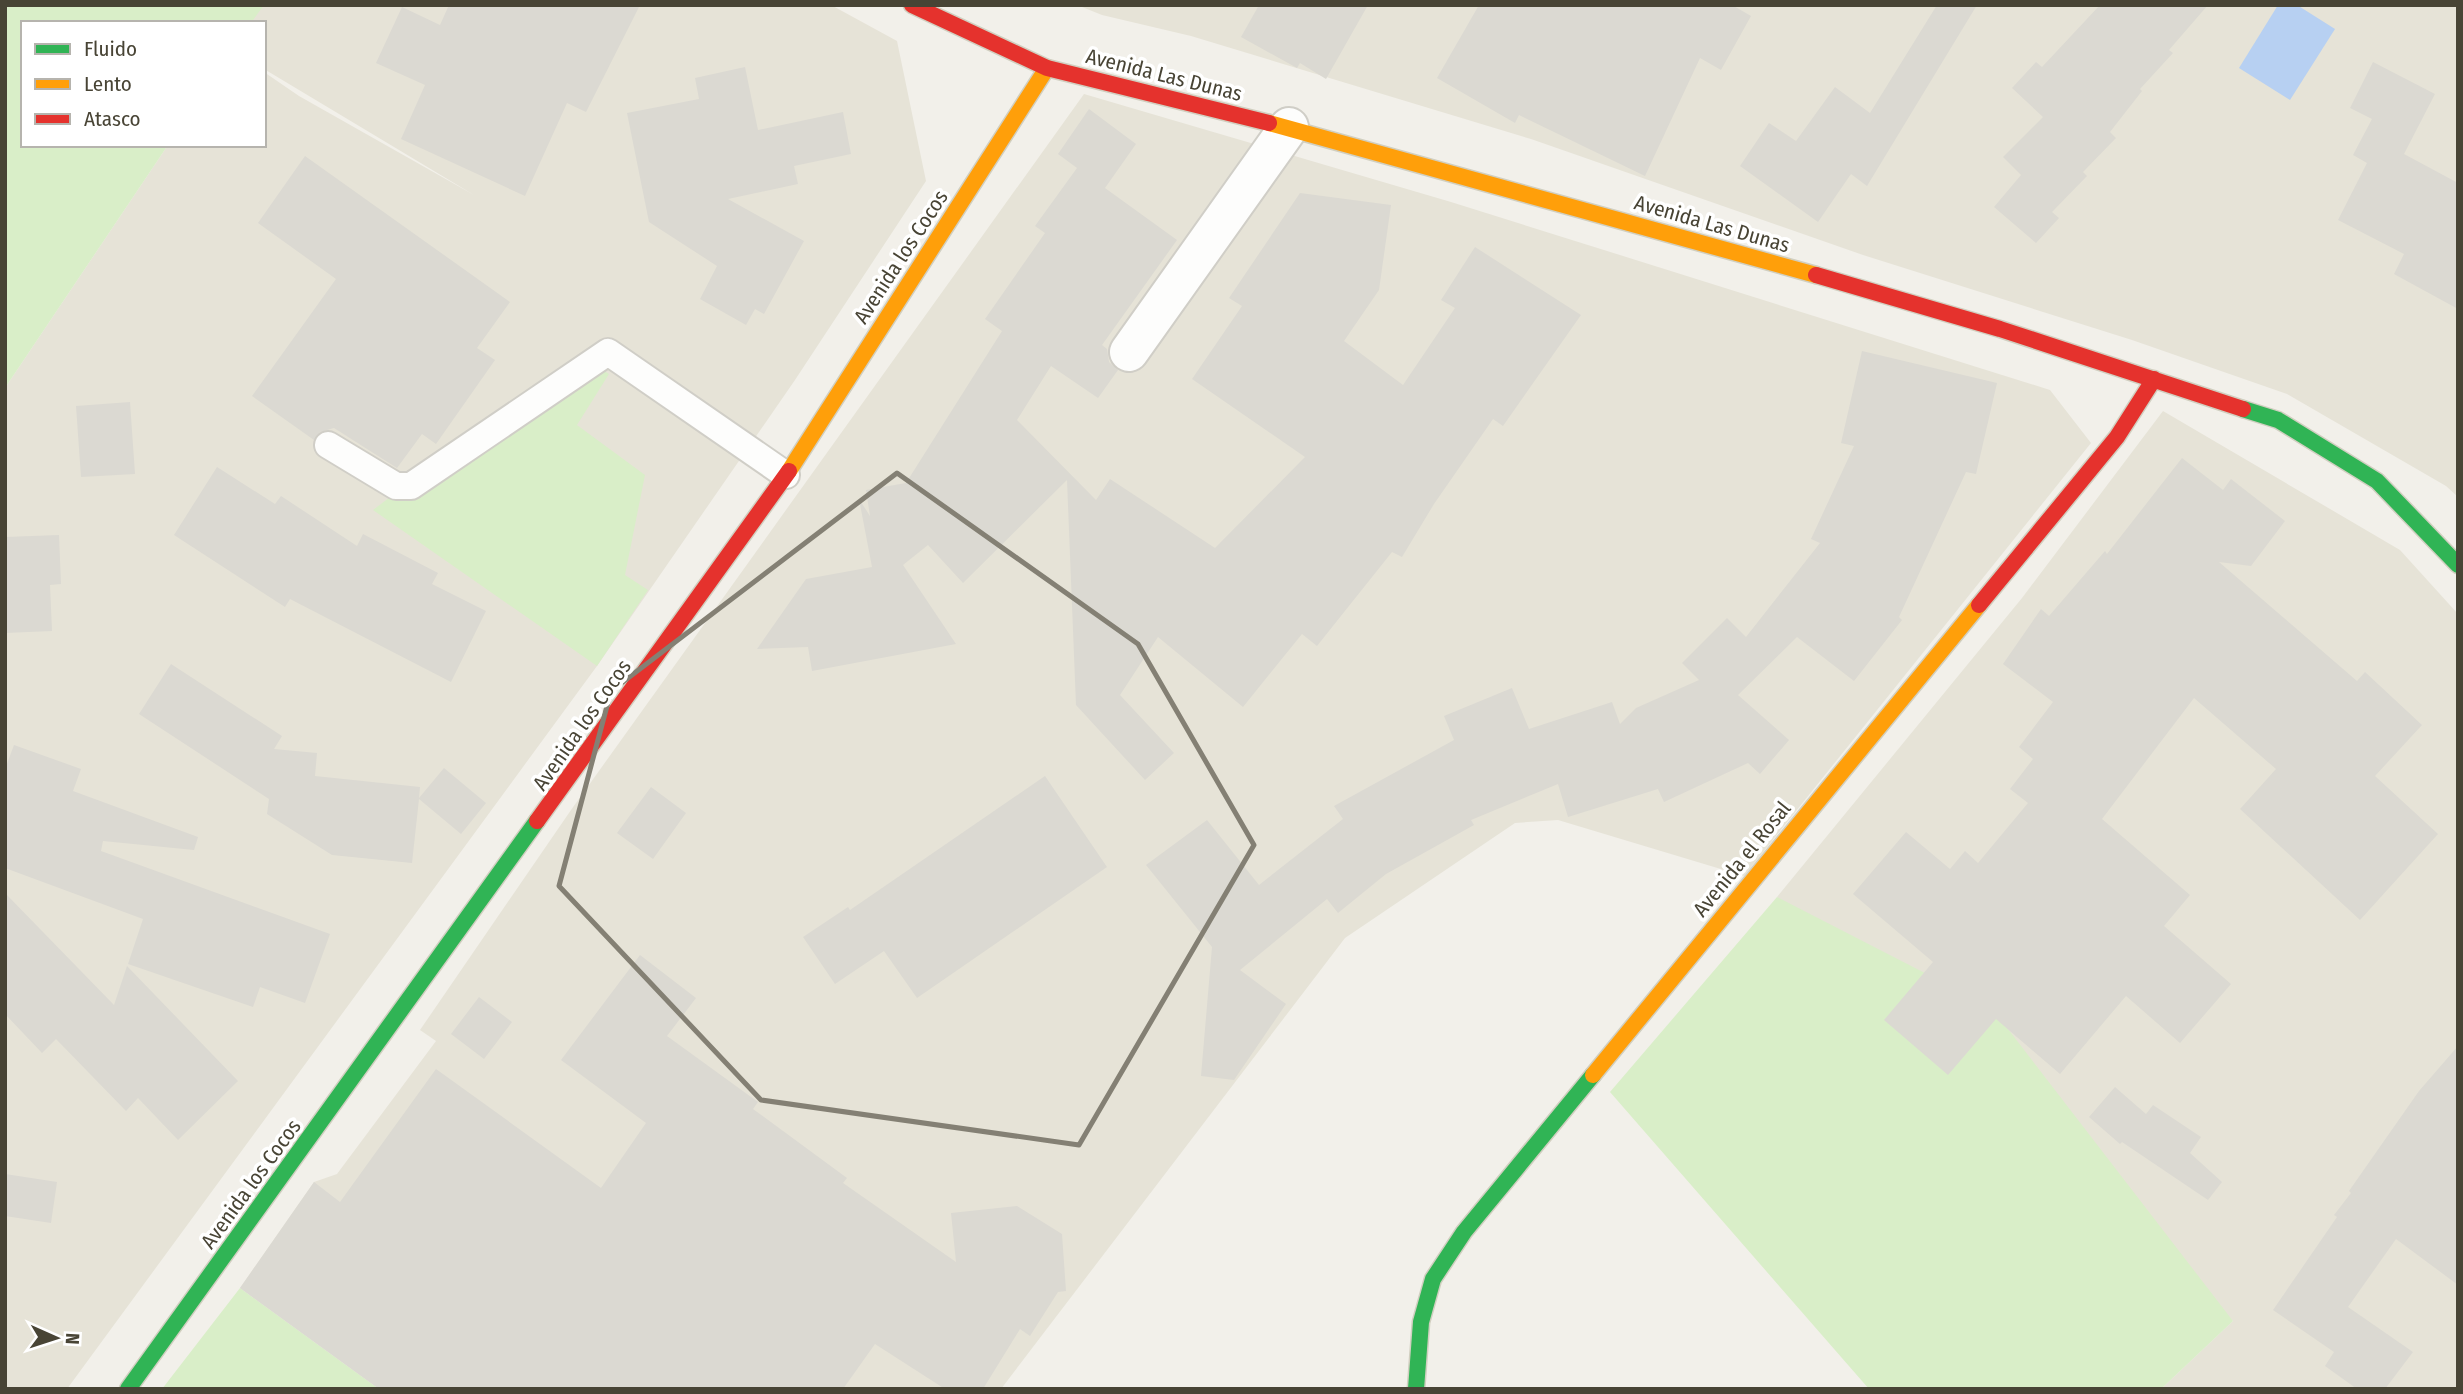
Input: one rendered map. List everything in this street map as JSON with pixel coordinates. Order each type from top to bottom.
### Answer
[{"type":"street","name":"Avenida Las Dunas","points":[[912,5],[1047,68],[1289,128],[1845,283],[2278,420],[2377,481],[2458,565]]},
{"type":"street","name":"Avenida los Cocos","points":[[128,1389],[786,475],[1047,68]]},
{"type":"street","points":[[1129,352],[1289,128]]},
{"type":"street","name":"Avenida el Rosal","points":[[1416,1389],[1421,1322],[1433,1279],[1464,1232],[2117,437],[2154,379]]},
{"type":"lane","points":[[328,446],[396,486],[411,486],[608,352],[786,475]]},
{"type":"highlighted area","points":[[897,473],[1138,644],[1254,845],[1079,1145],[761,1100],[559,886],[611,691]]},
{"type":"shaded area","points":[[262,5],[831,5],[897,41],[926,181],[795,380],[597,666],[67,1389],[5,1389],[5,388],[167,147],[266,147],[266,73],[299,96],[474,195],[266,70],[266,21],[251,21]]},
{"type":"shaded area","points":[[1077,5],[2458,5],[2458,497],[2446,486],[2287,394],[2132,340],[1863,255],[1531,139],[1191,36],[1102,15]]},
{"type":"shaded area","points":[[1084,94],[1451,202],[2050,390],[2091,443],[1744,876],[1558,820],[1515,823],[1345,938],[1001,1389],[379,1389],[240,1288],[314,1182],[337,1174],[436,1041],[420,1030],[571,810]]},
{"type":"shaded area","points":[[2163,411],[2400,550],[2458,614],[2458,1389],[2161,1389],[2233,1321],[1777,897],[2022,598]]},
{"type":"green space","points":[[5,5],[264,5],[252,21],[21,21],[21,147],[167,147],[5,388]]},
{"type":"green space","points":[[587,360],[609,374],[577,425],[645,475],[625,575],[648,590],[597,666],[373,510],[564,365]]},
{"type":"green space","points":[[1777,897],[1991,1007],[2233,1321],[2161,1389],[1869,1389],[1610,1092]]},
{"type":"green space","points":[[240,1288],[379,1389],[162,1389]]},
{"type":"water","points":[[2278,5],[2297,5],[2335,29],[2290,100],[2239,68]]},
{"type":"building","points":[[449,5],[640,5],[586,112],[567,103],[525,196],[401,139],[425,85],[376,63],[402,7],[440,25]]},
{"type":"building","points":[[1259,5],[1368,5],[1326,79],[1300,63],[1297,68],[1241,37]]},
{"type":"building","points":[[1479,5],[1732,5],[1751,16],[1721,70],[1700,58],[1645,176],[1519,115],[1515,123],[1437,78]]},
{"type":"building","points":[[1937,5],[1977,5],[1867,186],[1851,174],[1818,222],[1740,166],[1769,123],[1796,141],[1835,87],[1870,113]]},
{"type":"building","points":[[2100,5],[2208,5],[2169,50],[2173,53],[2140,89],[2142,91],[2110,132],[2116,138],[2083,172],[2087,176],[2052,212],[2059,218],[2036,243],[1994,207],[2021,175],[2003,157],[2043,117],[2012,88],[2036,62],[2042,67]]},
{"type":"building","points":[[2373,62],[2435,94],[2404,154],[2458,183],[2458,309],[2394,274],[2404,254],[2338,220],[2367,163],[2353,155],[2372,119],[2350,108]]},
{"type":"building","points":[[745,67],[758,130],[843,112],[851,154],[794,166],[798,184],[728,199],[804,241],[764,314],[755,309],[746,325],[700,299],[717,266],[649,222],[627,113],[699,99],[695,78]]},
{"type":"building","points":[[1089,109],[1136,144],[1105,188],[1177,240],[1102,345],[1107,349],[1109,362],[1118,370],[1098,398],[1051,366],[1017,420],[1096,500],[1110,479],[1215,548],[1305,457],[1192,379],[1242,306],[1229,298],[1300,193],[1391,205],[1379,290],[1344,341],[1403,385],[1455,308],[1441,300],[1475,247],[1581,315],[1503,426],[1493,419],[1434,504],[1402,557],[1392,552],[1317,646],[1302,634],[1243,707],[1158,637],[1120,695],[1174,753],[1145,780],[1076,705],[1067,480],[963,583],[928,545],[903,565],[956,644],[812,671],[808,647],[757,649],[806,579],[872,567],[859,499],[870,516],[866,490],[906,483],[1002,331],[985,319],[1045,233],[1035,226],[1077,168],[1058,154]]},
{"type":"building","points":[[305,156],[510,302],[477,348],[495,360],[436,444],[422,434],[397,468],[334,428],[320,432],[314,440],[252,396],[336,279],[258,223]]},
{"type":"building","points":[[1862,351],[1997,383],[1976,474],[1966,472],[1899,617],[1902,620],[1854,681],[1797,637],[1738,695],[1789,740],[1760,774],[1748,763],[1664,802],[1658,789],[1568,817],[1558,784],[1471,820],[1474,825],[1386,874],[1338,913],[1327,899],[1240,970],[1286,1004],[1234,1080],[1201,1076],[1212,947],[1146,865],[1207,820],[1259,885],[1343,819],[1334,806],[1454,740],[1444,716],[1512,688],[1529,729],[1612,702],[1620,724],[1636,708],[1699,680],[1682,663],[1727,618],[1746,637],[1820,543],[1811,539],[1854,446],[1841,443]]},
{"type":"building","points":[[130,402],[135,474],[81,477],[76,406]]},
{"type":"building","points":[[2182,458],[2223,490],[2231,479],[2285,521],[2251,566],[2219,562],[2357,681],[2365,672],[2422,725],[2375,776],[2438,834],[2360,920],[2240,809],[2276,769],[2194,698],[2102,819],[2190,895],[2164,926],[2231,984],[2180,1043],[2126,996],[2060,1074],[1996,1019],[1948,1075],[1884,1020],[1933,962],[1853,894],[1906,832],[1950,869],[1965,851],[1978,863],[2028,803],[2010,789],[2033,759],[2019,747],[2053,702],[2003,664],[2041,609],[2049,616],[2105,551],[2107,554]]},
{"type":"building","points":[[217,467],[275,504],[281,496],[357,546],[363,534],[438,573],[432,584],[486,611],[451,682],[290,599],[285,607],[174,535]]},
{"type":"building","points":[[59,535],[61,584],[50,585],[52,631],[5,633],[5,537]]},
{"type":"building","points":[[171,664],[282,736],[274,749],[317,753],[315,776],[420,787],[419,798],[444,768],[486,803],[461,834],[419,799],[412,863],[332,855],[267,814],[269,799],[139,714]]},
{"type":"building","points":[[14,745],[81,769],[73,791],[198,837],[194,850],[103,841],[101,851],[330,934],[305,1003],[260,987],[253,1007],[128,964],[143,919],[5,868],[5,769]]},
{"type":"building","points":[[1045,776],[1107,867],[917,998],[884,951],[835,984],[803,937],[848,907],[850,910]]},
{"type":"building","points":[[651,787],[686,813],[653,859],[617,833]]},
{"type":"building","points":[[5,893],[114,1005],[127,966],[238,1081],[178,1140],[138,1098],[126,1111],[56,1039],[42,1053],[5,1014]]},
{"type":"building","points":[[640,955],[696,998],[667,1036],[758,1102],[753,1109],[847,1178],[843,1183],[956,1262],[951,1213],[1017,1206],[1062,1234],[1066,1291],[1058,1292],[1030,1336],[1020,1329],[983,1389],[945,1389],[875,1344],[843,1389],[379,1389],[240,1288],[314,1182],[340,1202],[436,1069],[601,1188],[646,1123],[561,1060]]},
{"type":"building","points":[[479,997],[512,1022],[484,1059],[451,1034]]},
{"type":"building","points":[[2458,1046],[2458,1285],[2396,1239],[2348,1307],[2413,1352],[2385,1389],[2357,1389],[2325,1366],[2334,1352],[2273,1310],[2337,1217],[2334,1215],[2351,1193],[2349,1191],[2419,1091]]},
{"type":"building","points":[[2115,1087],[2146,1114],[2153,1105],[2201,1137],[2190,1153],[2222,1182],[2208,1200],[2122,1142],[2120,1144],[2089,1117]]},
{"type":"building","points":[[5,1174],[57,1182],[51,1223],[5,1216]]},
{"type":"traffic: fast","points":[[2243,409],[2278,420],[2377,481],[2458,565]]},
{"type":"traffic: fast","points":[[128,1389],[537,821]]},
{"type":"traffic: fast","points":[[1416,1389],[1421,1322],[1433,1279],[1464,1232],[1593,1075]]},
{"type":"traffic: slow","points":[[789,471],[1047,68]]},
{"type":"traffic: slow","points":[[1269,123],[1816,275]]},
{"type":"traffic: slow","points":[[1593,1075],[1979,605]]},
{"type":"traffic: jam","points":[[912,5],[1047,68],[1269,123]]},
{"type":"traffic: jam","points":[[1816,275],[2000,329],[2243,409]]},
{"type":"traffic: jam","points":[[1979,605],[2117,437],[2154,379]]},
{"type":"traffic: jam","points":[[537,821],[789,471]]}]
